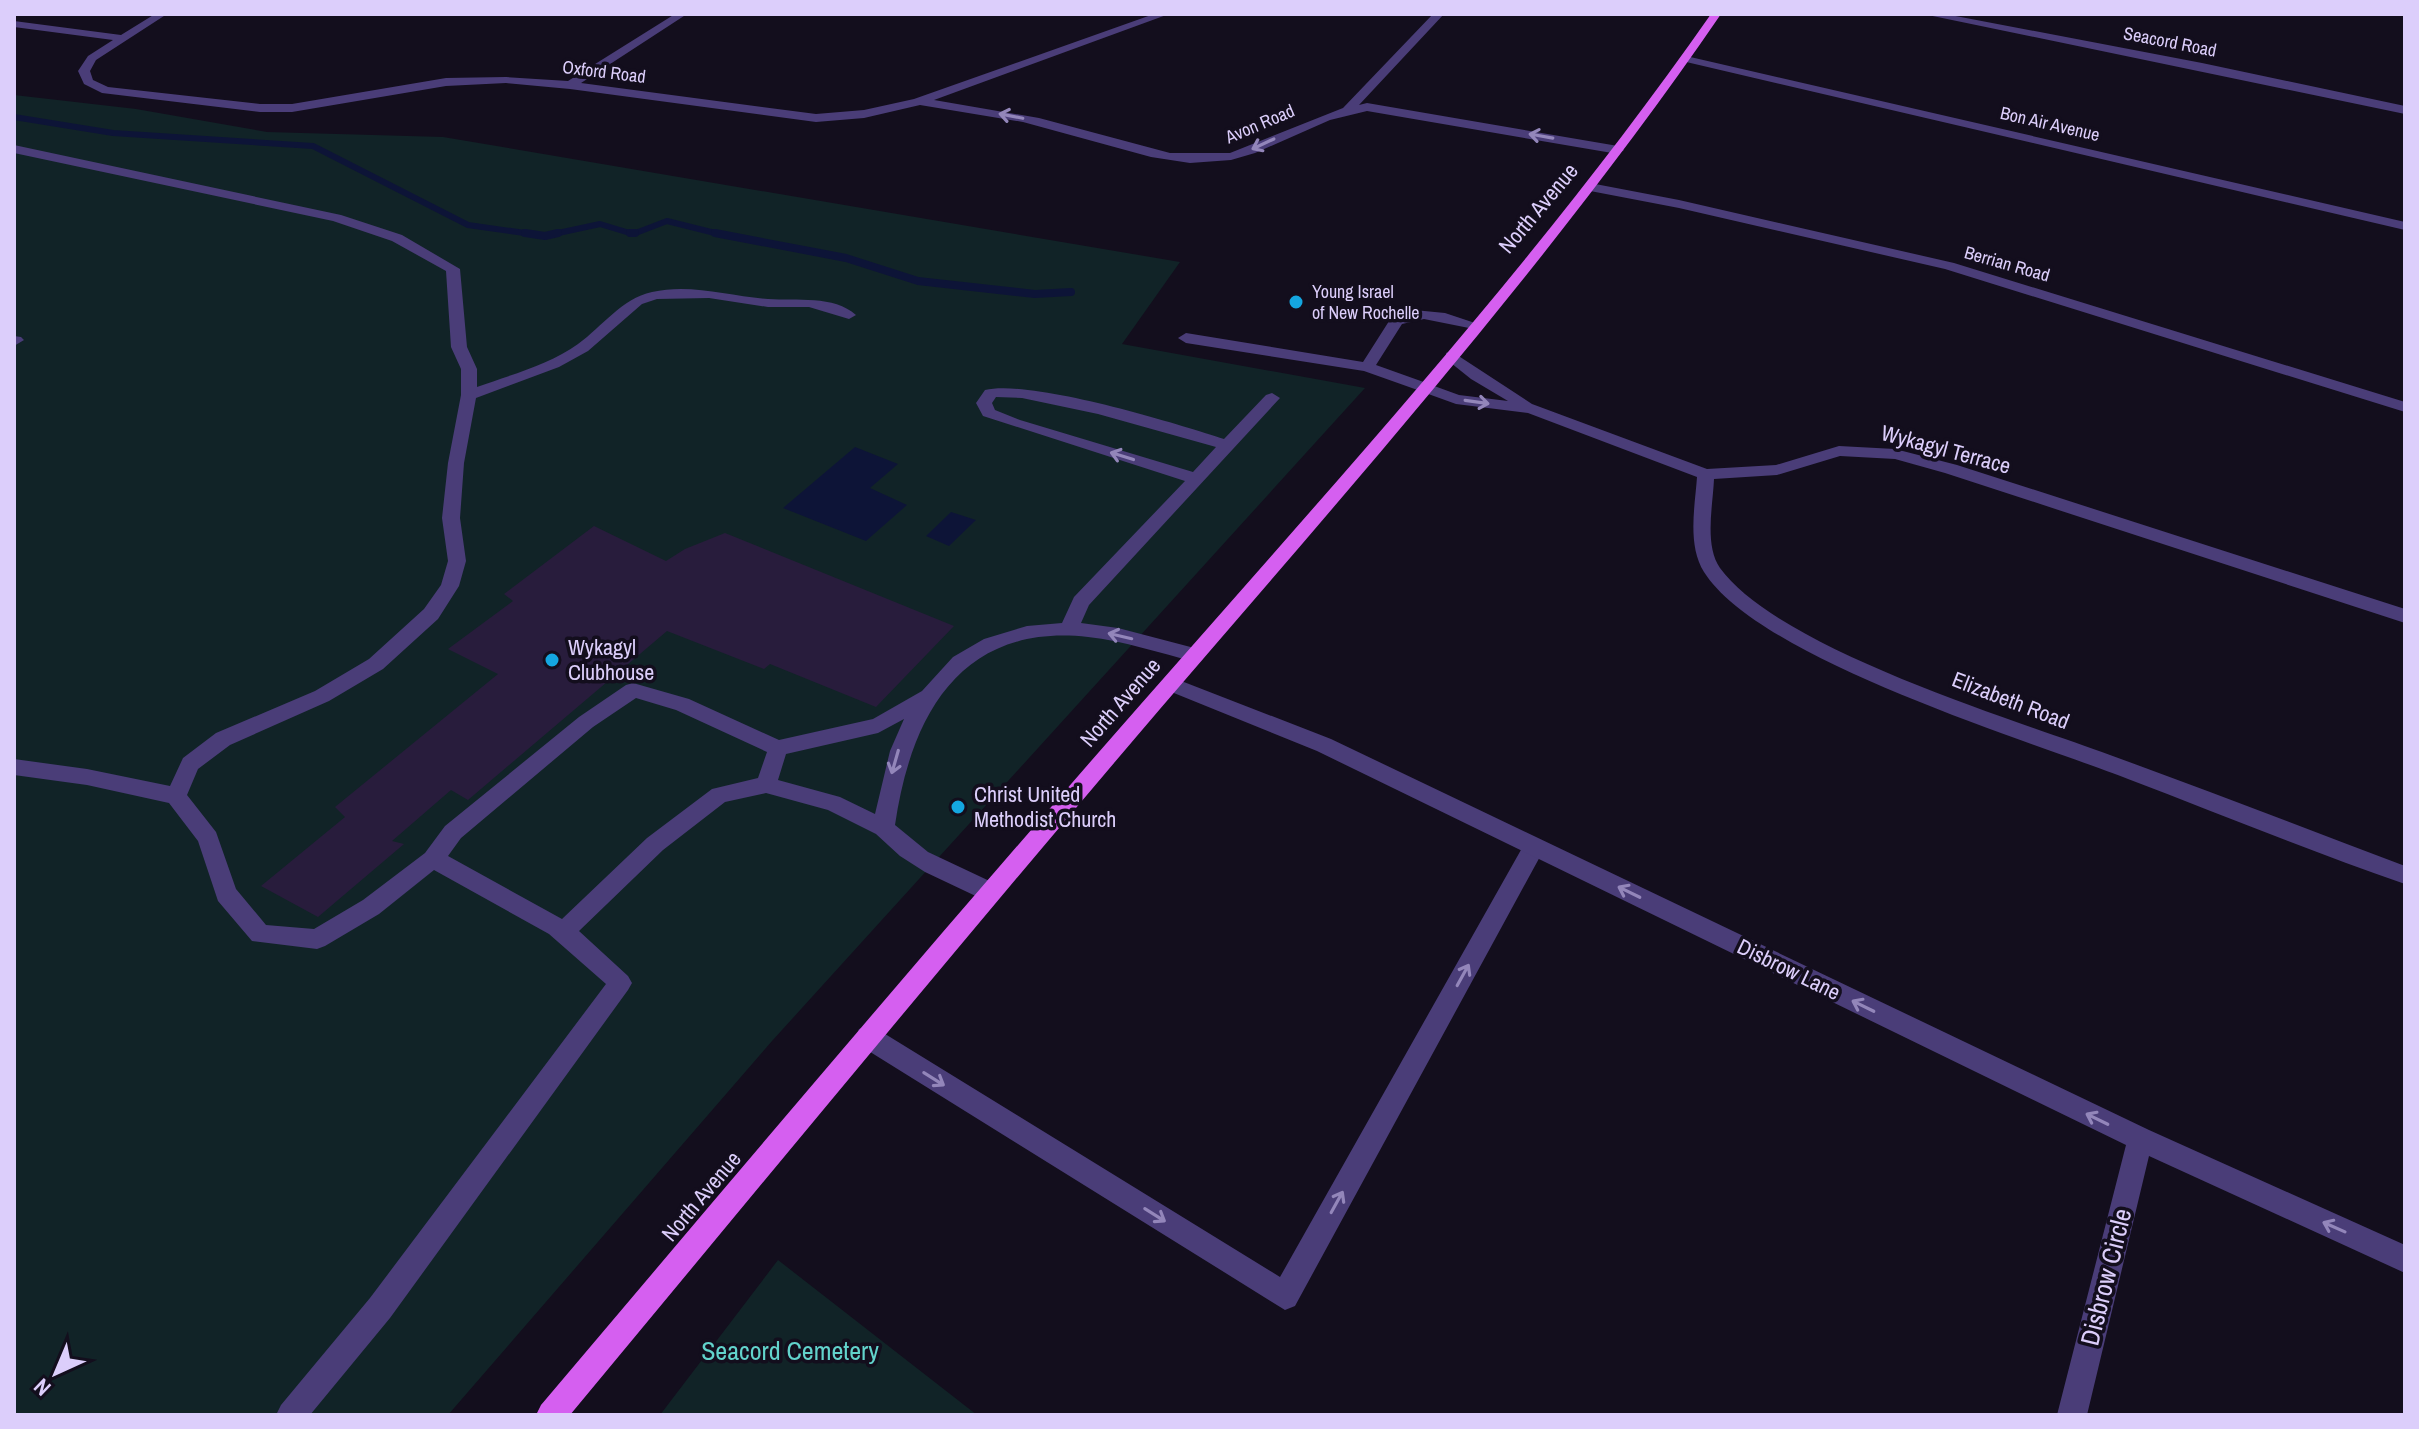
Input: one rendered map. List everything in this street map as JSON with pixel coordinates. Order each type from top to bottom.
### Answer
[{"type":"main road","name":"North Avenue","points":[[551,1415],[990,892],[1426,388],[1474,325],[1590,187],[1716,14]]},
{"type":"street","name":"Oxford Road","points":[[162,14],[92,58],[84,71],[88,82],[106,90],[176,99],[292,108],[446,82],[506,80],[570,85],[816,118],[864,114],[917,102],[1164,14]]},
{"type":"street","points":[[570,85],[682,14]]},
{"type":"street","points":[[1348,109],[1439,14]]},
{"type":"street","name":"Seacord Road","points":[[1928,14],[2202,66],[2405,110]]},
{"type":"street","points":[[14,24],[121,38]]},
{"type":"street","name":"Bon Air Avenue","points":[[1686,59],[2405,226]]},
{"type":"street","name":"Avon Road","points":[[917,102],[1027,119],[1149,155],[1180,160],[1225,158],[1316,119],[1348,109],[1380,108],[1618,150]]},
{"type":"street","points":[[14,149],[336,218],[397,238],[453,269],[459,347],[469,369],[469,395],[456,463],[451,518],[457,561],[450,586],[431,614],[376,664],[322,696],[223,739],[190,764],[176,796]]},
{"type":"street","name":"Berrian Road","points":[[1590,187],[1679,204],[1949,266],[2405,407]]},
{"type":"street","points":[[469,395],[554,364],[583,348],[637,301],[656,295],[709,294],[768,303],[810,303],[849,315]]},
{"type":"street","points":[[1367,367],[1396,321],[1403,316],[1430,315],[1474,325]]},
{"type":"street","name":"Wykagyl Terrace","points":[[1186,338],[1367,367],[1456,399],[1531,409],[1706,474],[1777,470],[1839,451],[1895,454],[1951,469],[2405,616]]},
{"type":"street","points":[[1451,356],[1531,409]]},
{"type":"street","points":[[1197,479],[1014,423],[989,413],[984,403],[991,393],[1000,391],[1032,395],[1166,426],[1229,446]]},
{"type":"street","points":[[1069,629],[1081,602],[1272,398]]},
{"type":"street","name":"Elizabeth Road","points":[[1706,474],[1701,513],[1709,568],[1730,593],[1764,618],[1895,682],[2405,875]]},
{"type":"street","points":[[14,767],[87,777],[176,796],[208,838],[226,894],[260,934],[317,939],[371,907],[433,859],[453,832],[586,722],[633,690],[682,704],[778,748],[878,725],[925,697],[958,665],[988,647],[1037,631],[1097,631],[1195,655]]},
{"type":"street","name":"Disbrow Lane","points":[[1171,684],[1324,745],[2140,1139],[2405,1259]]},
{"type":"street","points":[[884,828],[894,765],[902,739],[925,697]]},
{"type":"street","points":[[766,785],[778,748]]},
{"type":"street","points":[[564,931],[655,844],[719,795],[766,785],[833,803],[884,828],[902,848],[923,863],[990,892]]},
{"type":"street","points":[[868,1037],[1285,1296],[1534,847]]},
{"type":"street","points":[[291,1415],[380,1308],[620,983],[601,959],[564,931],[433,859]]},
{"type":"street","name":"Disbrow Circle","points":[[2072,1415],[2140,1139]]},
{"type":"green space","points":[[14,95],[136,109],[267,132],[443,137],[1180,262],[1122,344],[1365,388],[772,1041],[448,1415],[14,1415]]},
{"type":"green space","name":"Seacord Cemetery","points":[[778,1260],[977,1415],[660,1415]]},
{"type":"water","points":[[855,447],[898,464],[870,488],[907,505],[866,541],[783,508]]},
{"type":"water","points":[[951,512],[976,520],[949,546],[926,536]]},
{"type":"building","name":"Wykagyl Clubhouse","points":[[594,526],[666,561],[685,549],[725,533],[954,626],[876,707],[770,664],[764,669],[667,631],[468,800],[451,790],[392,841],[404,844],[318,917],[261,886],[345,817],[335,807],[498,674],[448,649],[513,601],[504,594]]},
{"type":"waterway","points":[[14,117],[113,133],[313,146],[468,225],[528,233]]},
{"type":"waterway","points":[[554,234],[600,224],[633,234],[667,221],[715,233]]},
{"type":"waterway","points":[[528,233],[539,235]]},
{"type":"waterway","points":[[528,233],[554,234]]},
{"type":"waterway","points":[[554,234],[558,233]]},
{"type":"waterway","points":[[630,233],[635,233]]},
{"type":"waterway","points":[[715,233],[846,258],[918,281],[1035,294],[1071,292]]},
{"type":"waterway","points":[[715,233],[723,235]]},
{"type":"waterway","points":[[549,235],[554,234]]},
{"type":"place","name":"Young Israel of New Rochelle","points":[[1296,302]]},
{"type":"place","name":"Wykagyl Clubhouse","points":[[552,660]]},
{"type":"place","name":"Christ United Methodist Church","points":[[958,807]]}]
